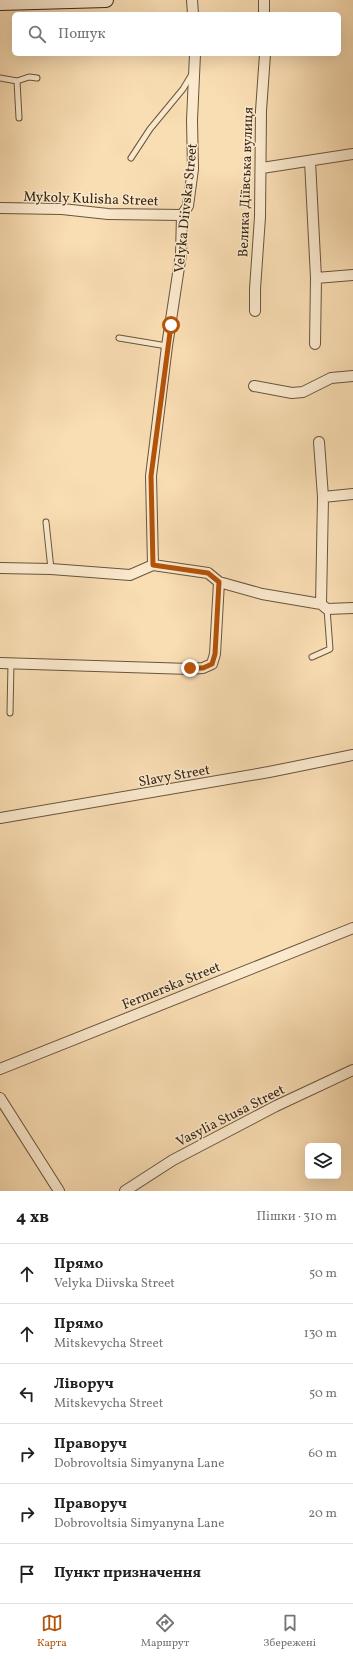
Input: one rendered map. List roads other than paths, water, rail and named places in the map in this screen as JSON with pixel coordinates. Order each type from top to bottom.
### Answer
[{"type":"street","points":[[0,3],[106,0]]},
{"type":"street","points":[[192,0],[193,12]]},
{"type":"street","points":[[264,0],[264,12]]},
{"type":"street","name":"Velyka Diivska Street","points":[[153,565],[151,476],[167,346],[181,254],[182,215],[188,206],[193,169],[192,120],[195,56]]},
{"type":"street","name":"Велика Діївська вулиця","points":[[255,311],[262,168],[261,111],[265,56]]},
{"type":"street","points":[[262,168],[353,154]]},
{"type":"street","points":[[310,161],[316,278],[315,344]]},
{"type":"street","name":"Mykoly Kulisha Street","points":[[0,208],[62,209],[108,214],[182,215]]},
{"type":"street","points":[[316,278],[353,275]]},
{"type":"street","points":[[254,386],[292,393],[303,392],[331,378],[353,376]]},
{"type":"street","points":[[319,442],[323,497],[324,607]]},
{"type":"street","points":[[323,497],[353,494]]},
{"type":"street","points":[[0,568],[51,569],[130,575],[153,565],[208,573],[219,582],[262,594],[324,607],[353,608]]},
{"type":"street","points":[[0,663],[203,668],[212,664],[215,654],[219,582]]},
{"type":"street","name":"Slavy Street","points":[[0,818],[58,810],[261,774],[353,755]]},
{"type":"street","name":"Fermerska Street","points":[[0,1069],[353,928]]},
{"type":"street","name":"Vasylia Stusa Street","points":[[124,1191],[173,1160],[276,1106],[353,1070]]},
{"type":"street","points":[[0,1098],[59,1191]]},
{"type":"lane","points":[[131,158],[150,129],[195,70]]},
{"type":"lane","points":[[0,78],[17,81],[29,77],[37,78]]},
{"type":"lane","points":[[17,81],[18,118]]},
{"type":"lane","points":[[119,338],[167,346]]},
{"type":"lane","points":[[46,522],[51,569]]},
{"type":"lane","points":[[312,657],[330,649],[324,607]]},
{"type":"lane","points":[[10,713],[11,663]]}]
